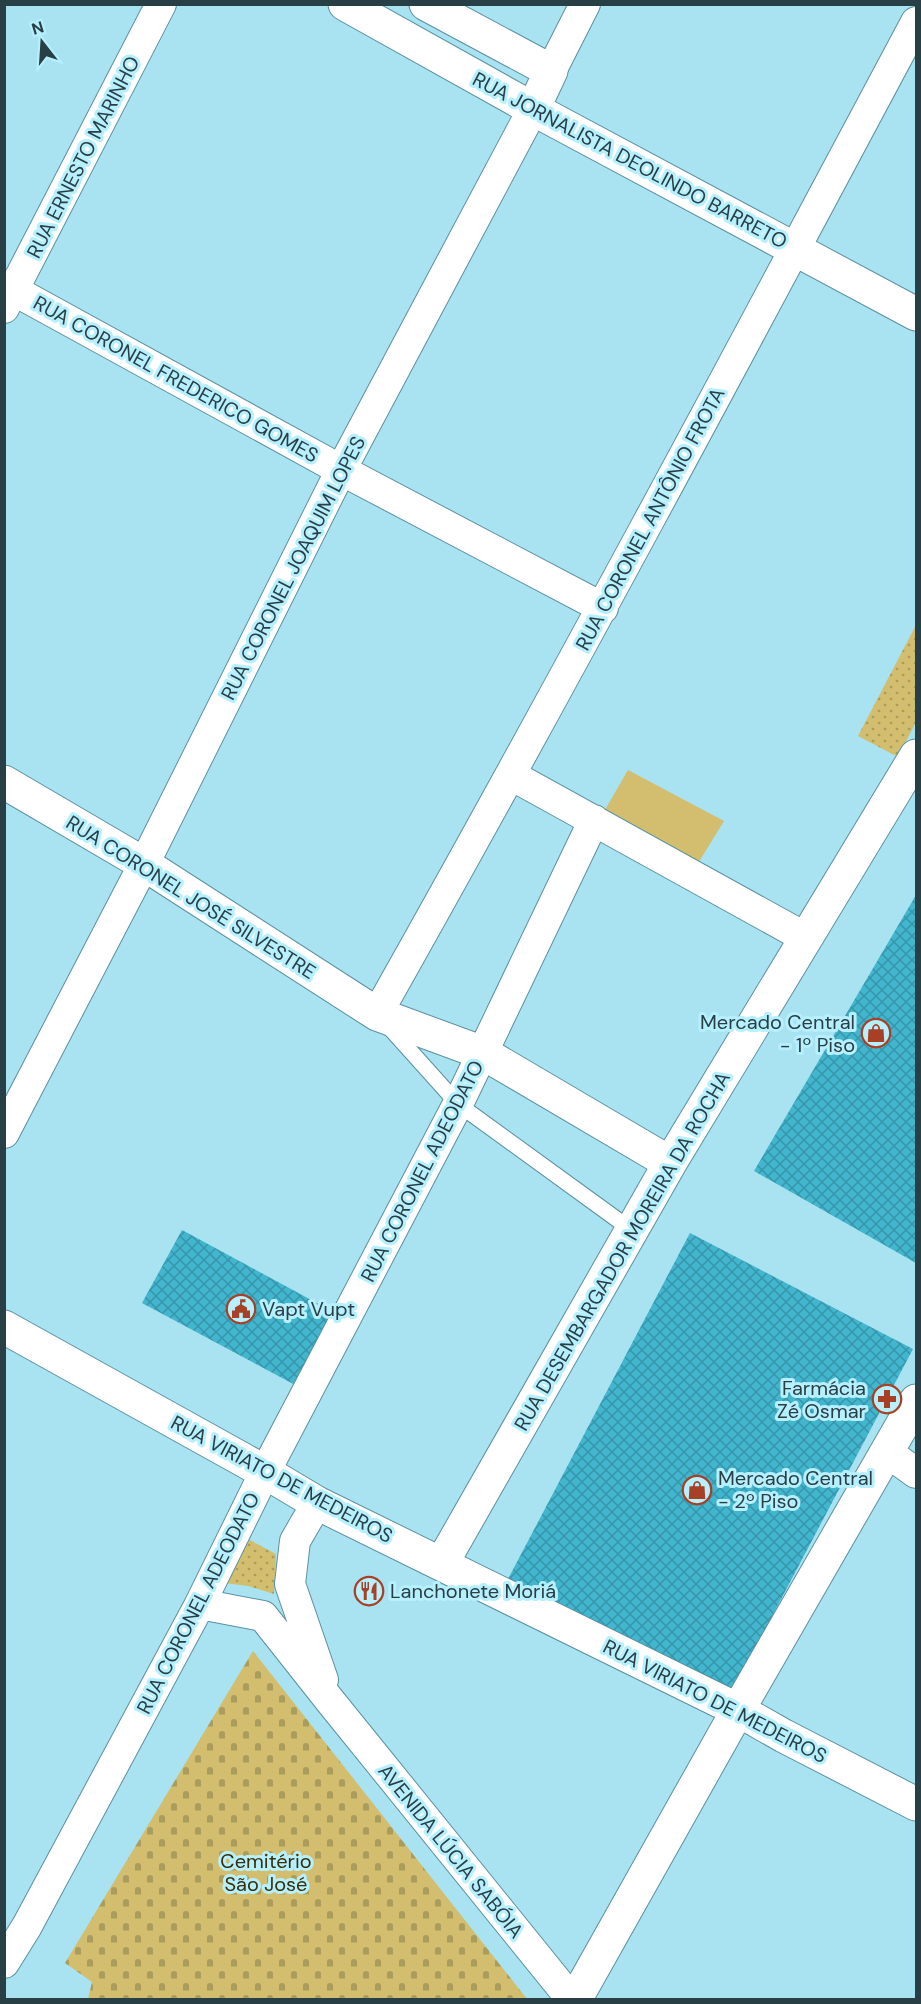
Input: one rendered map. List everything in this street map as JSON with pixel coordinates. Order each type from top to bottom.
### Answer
[{"type":"main road","name":"RUA JORNALISTA DEOLINDO BARRETO","points":[[345,4],[533,109],[916,314]]},
{"type":"main road","points":[[426,4],[551,71]]},
{"type":"main road","name":"RUA CORONEL JOAQUIM LOPES","points":[[533,109],[551,71]]},
{"type":"main road","name":"RUA DESEMBARGADOR MOREIRA DA ROCHA","points":[[442,1563],[670,1163],[806,938],[912,771]]},
{"type":"main road","name":"RUA CORONEL JOSÉ SILVESTRE","points":[[4,782],[144,864],[377,1014],[483,1053],[670,1163]]},
{"type":"main road","name":"RUA VIRIATO DE MEDEIROS","points":[[4,1327],[317,1503],[738,1710],[916,1804]]},
{"type":"main road","points":[[573,2000],[916,1401]]},
{"type":"street","name":"RUA ERNESTO MARINHO","points":[[8,294],[161,4]]},
{"type":"street","name":"RUA CORONEL JOAQUIM LOPES","points":[[551,71],[585,4]]},
{"type":"street","name":"RUA CORONEL ANTÔNIO FROTA","points":[[377,1014],[603,608],[916,22]]},
{"type":"street","name":"RUA CORONEL JOAQUIM LOPES","points":[[4,1133],[144,864],[341,470],[533,109]]},
{"type":"street","name":"RUA CORONEL FREDERICO GOMES","points":[[8,294],[603,608]]},
{"type":"street","points":[[512,775],[806,938]]},
{"type":"street","name":"RUA CORONEL ADEODATO","points":[[4,1963],[27,1926],[200,1604],[265,1472],[458,1104],[594,820]]},
{"type":"street","points":[[887,1452],[916,1473]]},
{"type":"street","name":"AVENIDA LÚCIA SABÓIA","points":[[317,1503],[295,1541],[290,1584],[331,1702]]},
{"type":"street","name":"AVENIDA LÚCIA SABÓIA","points":[[200,1604],[263,1616],[573,2000]]},
{"type":"lane","name":"RUA CORONEL JOSÉ SILVESTRE","points":[[377,1014],[458,1104],[633,1231]]},
{"type":"green space","points":[[916,625],[916,722],[898,757],[858,736]]},
{"type":"green space","points":[[628,770],[724,821],[697,865],[602,815]]},
{"type":"green space","points":[[248,1539],[276,1554],[274,1594],[248,1586],[224,1583]]},
{"type":"green space","name":"Cemitério São José","points":[[253,1651],[527,1999],[88,1999],[92,1982],[65,1963]]},
{"type":"building","name":"Mercado Central - 1º Piso","points":[[916,895],[916,1263],[754,1171]]},
{"type":"building","name":"Vapt Vupt","points":[[182,1230],[339,1315],[299,1387],[142,1303]]},
{"type":"building","name":"Mercado Central - 2º Piso","points":[[690,1233],[913,1349],[730,1696],[507,1581]]},
{"type":"place","name":"Mercado Central - 1º Piso","points":[[876,1033]]},
{"type":"place","name":"Vapt Vupt","points":[[241,1309]]},
{"type":"place","name":"Farmácia Zé Osmar","points":[[887,1399]]},
{"type":"place","name":"Mercado Central - 2º Piso","points":[[697,1490]]},
{"type":"place","name":"Lanchonete Moriá","points":[[369,1591]]}]
